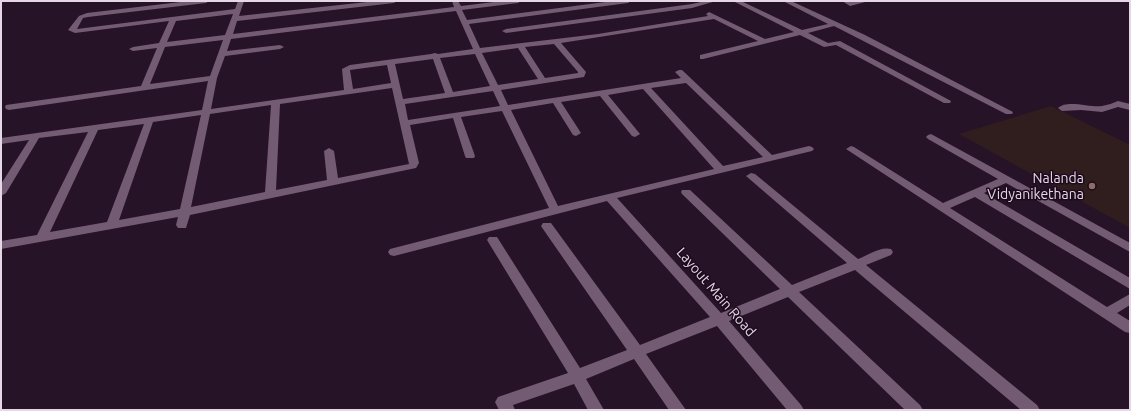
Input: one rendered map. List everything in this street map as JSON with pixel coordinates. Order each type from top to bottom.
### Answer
[{"type":"street","points":[[206,1],[87,15],[81,18],[72,30],[174,18],[325,10],[394,1]]},
{"type":"street","points":[[182,225],[213,78],[241,1]]},
{"type":"street","points":[[133,49],[457,5],[518,1]]},
{"type":"street","points":[[575,1],[599,27]]},
{"type":"street","points":[[465,22],[628,1]]},
{"type":"street","points":[[684,1],[765,42]]},
{"type":"street","points":[[350,92],[346,72],[347,68],[435,55],[556,41],[599,27],[713,1]]},
{"type":"street","points":[[736,1],[827,45],[862,37]]},
{"type":"street","points":[[789,1],[1009,112]]},
{"type":"street","points":[[844,1],[850,4],[866,1]]},
{"type":"street","points":[[323,2],[325,10]]},
{"type":"street","points":[[457,5],[495,88],[555,210]]},
{"type":"street","points":[[506,31],[599,27],[714,17]]},
{"type":"street","points":[[144,88],[164,45],[174,18]]},
{"type":"street","points":[[703,57],[835,24]]},
{"type":"street","points":[[400,102],[578,76],[582,74],[556,41]]},
{"type":"street","points":[[838,43],[947,101]]},
{"type":"street","points":[[520,45],[543,81]]},
{"type":"street","points":[[222,54],[280,47]]},
{"type":"street","points":[[435,55],[450,95]]},
{"type":"street","points":[[1,244],[185,212],[412,166],[414,163],[390,61]]},
{"type":"street","points":[[679,72],[770,158]]},
{"type":"street","points":[[9,107],[213,78]]},
{"type":"street","points":[[405,123],[687,80]]},
{"type":"street","points":[[1,141],[396,85]]},
{"type":"street","points":[[645,86],[721,170]]},
{"type":"street","points":[[602,93],[635,134]]},
{"type":"street","points":[[555,100],[576,133]]},
{"type":"street","points":[[1062,108],[1081,107],[1102,109],[1130,100]]},
{"type":"street","points":[[270,195],[276,102]]},
{"type":"street","points":[[1118,104],[1130,107]]},
{"type":"street","points":[[456,115],[470,156]]},
{"type":"street","points":[[112,225],[150,119]]},
{"type":"street","points":[[42,237],[94,128]]},
{"type":"street","points":[[1,193],[36,136]]},
{"type":"street","points":[[931,137],[1130,248]]},
{"type":"street","points":[[394,252],[555,210],[809,149]]},
{"type":"street","points":[[851,149],[1130,328]]},
{"type":"street","points":[[329,151],[333,183]]},
{"type":"street","points":[[751,176],[1032,410]]},
{"type":"street","points":[[942,207],[1006,179]]},
{"type":"street","points":[[686,192],[915,410]]},
{"type":"street","points":[[975,192],[1130,284]]},
{"type":"street","name":"Layout Main Road","points":[[610,197],[720,320],[796,410]]},
{"type":"street","points":[[547,226],[678,410]]},
{"type":"street","points":[[493,240],[577,376],[596,410]]},
{"type":"street","points":[[507,410],[502,402],[577,376],[887,252]]},
{"type":"street","points":[[1107,313],[1130,299]]},
{"type":"shaded area","name":"Nalanda Vidyanikethana","points":[[1051,106],[1130,145],[1130,228],[959,134]]},
{"type":"place","name":"Nalanda Vidyanikethana","points":[[1092,186]]}]
